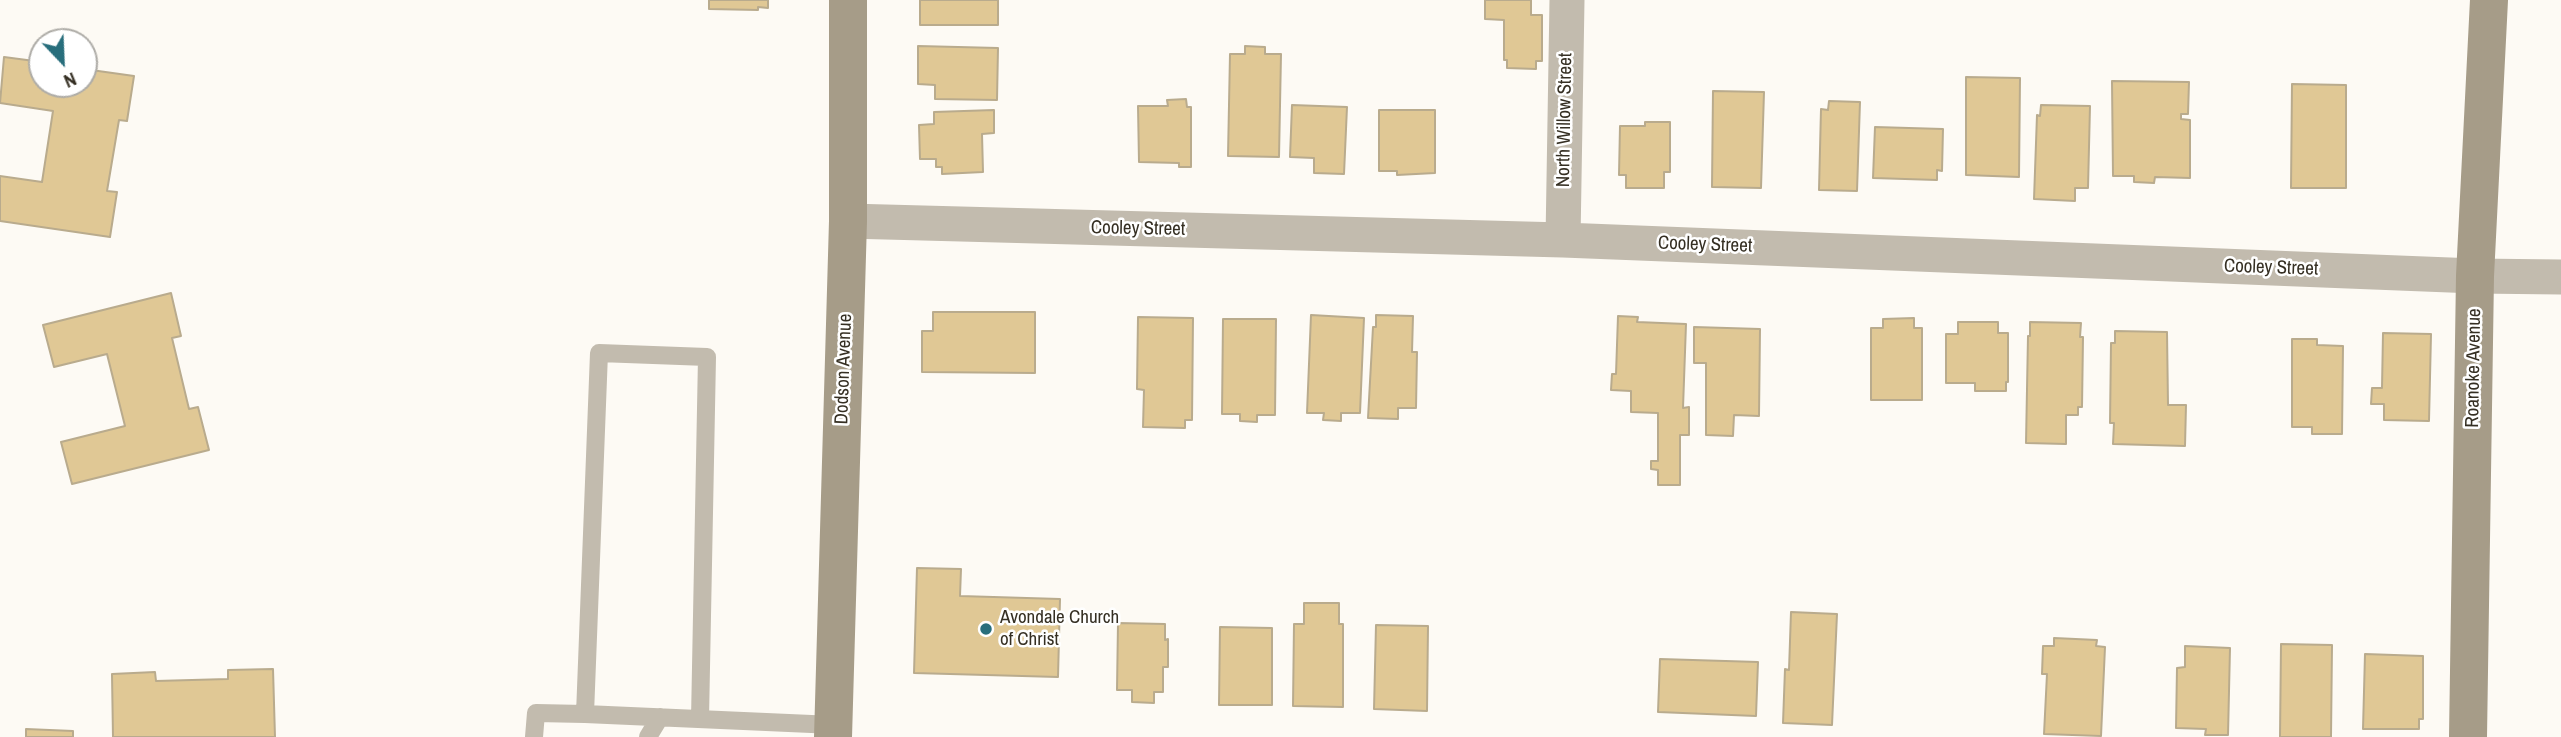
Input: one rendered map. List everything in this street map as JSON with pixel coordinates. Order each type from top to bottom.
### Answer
[{"type":"street","name":"Dodson Avenue","points":[[833,731],[848,221],[848,0]]},
{"type":"street","name":"North Willow Street","points":[[1563,240],[1567,0]]},
{"type":"street","name":"Roanoke Avenue","points":[[2468,737],[2475,276],[2489,0]]},
{"type":"street","name":"Cooley Street","points":[[848,221],[1563,240],[2475,276],[2561,277]]},
{"type":"lane","points":[[585,714],[599,353],[626,354],[707,358],[700,719]]},
{"type":"lane","points":[[534,737],[537,713],[700,719],[833,731]]},
{"type":"lane","points":[[648,737],[660,717]]},
{"type":"building","points":[[709,0],[768,0],[768,8],[709,9]]},
{"type":"building","points":[[920,0],[998,0],[998,25],[920,25]]},
{"type":"building","points":[[1485,0],[1531,0],[1531,15],[1542,15],[1542,61],[1536,61],[1536,69],[1507,68],[1507,60],[1504,60],[1504,20],[1485,19]]},
{"type":"building","points":[[918,46],[998,48],[997,100],[935,99],[935,85],[918,84]]},
{"type":"building","points":[[1245,46],[1265,47],[1265,54],[1281,54],[1279,157],[1228,156],[1230,54],[1245,54]]},
{"type":"building","points":[[4,57],[28,60],[28,98],[98,98],[98,71],[134,76],[127,121],[119,120],[107,191],[117,192],[110,237],[0,221],[0,176],[42,182],[53,111],[0,103]]},
{"type":"building","points":[[1966,77],[2020,78],[2019,177],[1966,175]]},
{"type":"building","points":[[2112,81],[2189,82],[2188,114],[2181,114],[2181,119],[2190,120],[2190,178],[2155,177],[2154,183],[2134,182],[2134,176],[2113,176]]},
{"type":"building","points":[[2292,84],[2346,85],[2346,188],[2291,188]]},
{"type":"building","points":[[1713,91],[1764,92],[1761,188],[1712,187]]},
{"type":"building","points":[[1186,99],[1187,107],[1191,107],[1191,167],[1179,167],[1179,163],[1139,162],[1138,106],[1168,106],[1167,100]]},
{"type":"building","points":[[1829,101],[1860,102],[1857,191],[1819,190],[1821,109],[1828,110]]},
{"type":"building","points":[[1292,105],[1347,107],[1344,174],[1314,173],[1314,158],[1290,157]]},
{"type":"building","points":[[2041,105],[2090,106],[2088,188],[2075,188],[2075,201],[2034,199],[2037,115],[2040,116]]},
{"type":"building","points":[[994,110],[994,133],[982,134],[983,172],[942,174],[942,167],[936,167],[936,159],[920,159],[919,125],[934,124],[934,112]]},
{"type":"building","points":[[1379,110],[1435,110],[1435,173],[1397,175],[1397,171],[1379,171]]},
{"type":"building","points":[[1645,122],[1670,122],[1670,172],[1664,172],[1664,188],[1626,188],[1626,175],[1619,175],[1620,126],[1645,126]]},
{"type":"building","points":[[1875,127],[1943,129],[1942,171],[1937,170],[1937,180],[1873,178]]},
{"type":"building","points":[[171,293],[181,336],[172,338],[189,409],[198,407],[209,450],[72,484],[61,442],[125,426],[107,354],[54,367],[43,325]]},
{"type":"building","points":[[933,312],[1035,312],[1035,373],[922,372],[922,331],[933,331]]},
{"type":"building","points":[[1311,315],[1364,318],[1360,413],[1341,413],[1341,421],[1323,420],[1324,413],[1307,413]]},
{"type":"building","points":[[1376,315],[1413,316],[1412,352],[1417,352],[1416,408],[1398,408],[1398,419],[1368,418]]},
{"type":"building","points":[[1618,316],[1638,317],[1637,322],[1686,324],[1683,408],[1689,407],[1689,435],[1680,435],[1680,485],[1658,485],[1658,470],[1651,469],[1651,461],[1658,461],[1658,413],[1631,412],[1631,391],[1611,390],[1612,374],[1616,374]]},
{"type":"building","points":[[1138,317],[1193,318],[1192,420],[1185,420],[1185,428],[1143,427],[1144,390],[1137,389]]},
{"type":"building","points":[[1914,318],[1914,328],[1922,328],[1922,400],[1871,400],[1871,328],[1883,328],[1883,319]]},
{"type":"building","points":[[1223,319],[1276,319],[1275,415],[1257,415],[1257,422],[1240,421],[1240,414],[1222,414]]},
{"type":"building","points":[[1958,322],[1998,322],[1998,333],[2008,333],[2006,391],[1975,391],[1975,383],[1946,383],[1946,334],[1958,334]]},
{"type":"building","points":[[2030,322],[2081,323],[2082,407],[2078,407],[2078,415],[2066,415],[2066,444],[2026,443]]},
{"type":"building","points":[[1694,327],[1760,329],[1759,416],[1734,415],[1733,436],[1706,435],[1706,363],[1694,363]]},
{"type":"building","points":[[2115,331],[2167,332],[2168,405],[2186,405],[2185,446],[2113,444],[2114,423],[2110,423],[2111,343],[2115,343]]},
{"type":"building","points":[[2383,333],[2431,334],[2429,421],[2384,420],[2384,404],[2371,404],[2372,388],[2382,388]]},
{"type":"building","points":[[2292,339],[2317,339],[2317,345],[2343,346],[2342,434],[2312,434],[2312,427],[2292,427]]},
{"type":"building","points":[[917,568],[961,569],[960,596],[1060,599],[1058,677],[914,673]]},
{"type":"building","points":[[1304,603],[1339,603],[1339,624],[1343,624],[1343,707],[1293,706],[1294,624],[1304,624]]},
{"type":"building","points":[[1791,612],[1837,614],[1832,725],[1783,723],[1785,669],[1789,670]]},
{"type":"building","points":[[1118,623],[1165,624],[1168,667],[1163,667],[1163,692],[1154,692],[1154,703],[1132,702],[1132,690],[1117,690]]},
{"type":"building","points":[[1376,625],[1428,626],[1427,711],[1374,709]]},
{"type":"building","points":[[1220,627],[1272,628],[1272,705],[1219,705]]},
{"type":"building","points":[[2054,638],[2097,640],[2096,646],[2105,647],[2101,736],[2044,734],[2047,674],[2042,674],[2043,646],[2054,646]]},
{"type":"building","points":[[2281,644],[2332,645],[2331,737],[2280,737]]},
{"type":"building","points":[[2185,646],[2230,648],[2228,735],[2205,735],[2206,729],[2176,728],[2177,668],[2185,667]]},
{"type":"building","points":[[2365,654],[2423,656],[2423,719],[2419,719],[2419,729],[2363,729]]},
{"type":"building","points":[[1660,659],[1758,662],[1756,716],[1658,712]]},
{"type":"building","points":[[273,669],[275,737],[113,737],[112,674],[155,672],[156,681],[228,679],[228,670]]},
{"type":"building","points":[[26,729],[73,731],[73,737],[26,737]]},
{"type":"place","name":"Avondale Church of Christ","points":[[986,629]]}]
